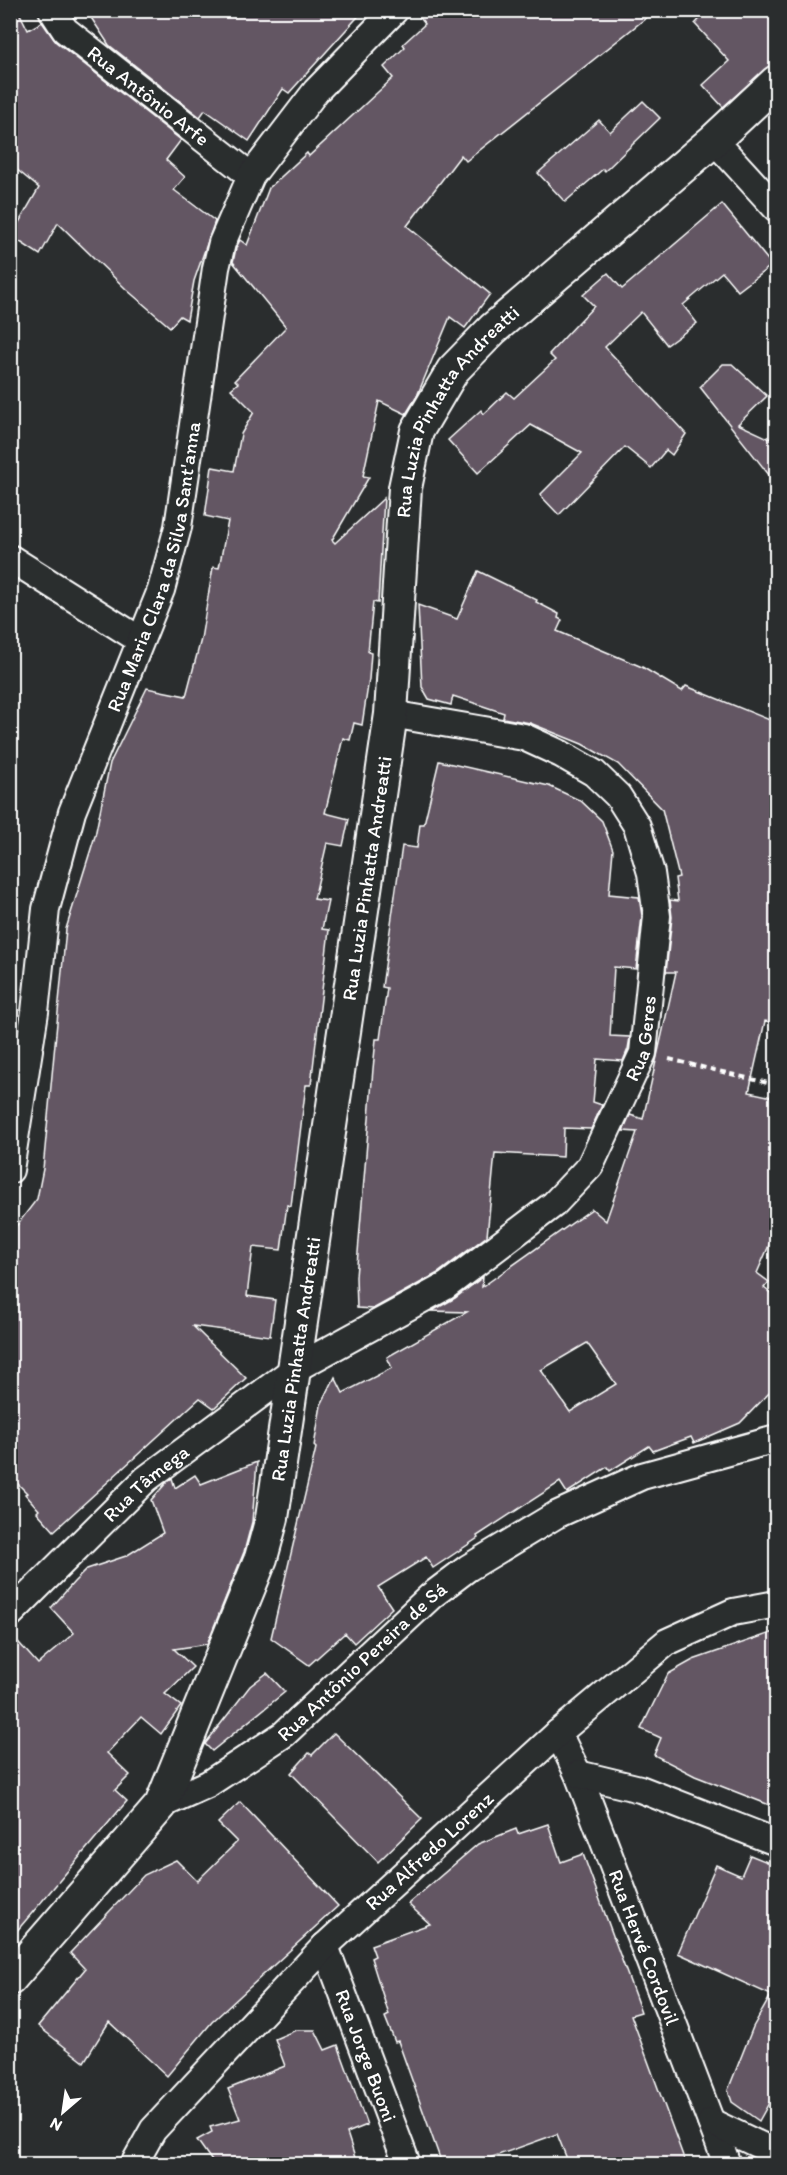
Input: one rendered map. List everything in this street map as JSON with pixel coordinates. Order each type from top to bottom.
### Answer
[{"type":"street","name":"Rua Antônio Arfe","points":[[52,10],[65,30],[251,176]]},
{"type":"street","name":"Rua Maria Clara da Silva Sant'anna","points":[[11,1168],[35,1012],[46,909],[72,812],[161,590],[178,527],[216,268],[222,243],[251,176],[316,91],[395,10]]},
{"type":"street","name":"Rua Luzia Pinhatta Andreatti","points":[[160,1805],[261,1558],[272,1518],[391,714],[405,488],[417,431],[430,405],[453,370],[494,328],[714,140],[777,82]]},
{"type":"street","points":[[714,140],[777,208]]},
{"type":"street","points":[[10,558],[140,640]]},
{"type":"street","name":"Rua Geres","points":[[296,1368],[446,1286],[554,1204],[590,1166],[643,1053],[657,916],[651,873],[637,826],[618,796],[594,774],[561,754],[524,738],[391,714]]},
{"type":"street","name":"Rua Tâmega","points":[[10,1614],[146,1479],[296,1368]]},
{"type":"street","name":"Rua Antônio Pereira de Sá","points":[[10,1979],[160,1805],[208,1784],[284,1734],[431,1596],[468,1568],[556,1515],[642,1476],[777,1439]]},
{"type":"street","name":"Rua Alfredo Lorenz","points":[[134,2164],[160,2122],[325,1946],[558,1733],[667,1642],[733,1612],[777,1604]]},
{"type":"street","name":"Rua Hervé Cordovil","points":[[558,1733],[578,1774],[727,2164]]},
{"type":"street","points":[[578,1774],[640,1789],[777,1842]]},
{"type":"street","name":"Rua Jorge Buoni","points":[[325,1946],[407,2164]]},
{"type":"street","points":[[711,2122],[777,2153]]},
{"type":"path","points":[[643,1053],[777,1085]]},
{"type":"building","points":[[10,10],[18,10],[28,30],[42,22],[56,42],[181,140],[166,160],[185,177],[174,190],[215,221],[194,281],[187,320],[180,316],[170,327],[127,290],[58,223],[40,255],[11,236],[39,188],[10,164]]},
{"type":"building","points":[[86,10],[364,10],[289,93],[283,89],[249,141],[205,110],[200,117],[109,45]]},
{"type":"building","points":[[414,10],[656,10],[466,161],[461,155],[407,226],[490,294],[465,328],[450,317],[417,396],[406,414],[379,401],[363,476],[369,477],[332,540],[335,543],[384,498],[378,603],[373,602],[368,652],[371,653],[369,679],[362,725],[354,723],[350,740],[343,738],[325,813],[349,819],[343,846],[327,843],[314,899],[328,901],[322,929],[329,930],[311,1085],[306,1085],[291,1206],[287,1205],[281,1250],[253,1247],[247,1296],[275,1300],[270,1336],[193,1326],[246,1378],[214,1408],[200,1398],[54,1531],[37,1512],[39,1510],[25,1494],[27,1493],[10,1476],[10,1234],[37,1199],[43,1169],[66,929],[95,836],[110,763],[147,688],[186,696],[201,639],[213,567],[219,568],[228,521],[205,516],[212,467],[234,471],[241,434],[254,412],[231,389],[238,383],[235,380],[286,327],[233,262],[236,248],[240,240],[247,245],[269,188],[307,153],[309,156],[393,78],[384,67],[405,47],[403,44],[425,24]]},
{"type":"building","points":[[708,10],[777,10],[777,59],[723,107],[703,85],[729,61],[695,24]]},
{"type":"building","points":[[643,101],[660,118],[605,171],[603,169],[565,202],[538,173],[599,120],[610,132]]},
{"type":"building","points":[[722,204],[772,265],[738,291],[722,272],[683,305],[697,323],[667,345],[641,312],[605,347],[686,434],[672,455],[666,450],[651,468],[625,447],[559,515],[540,495],[582,453],[531,425],[478,473],[448,440],[481,410],[484,414],[507,392],[514,398],[555,360],[549,354],[594,306],[583,295],[608,273],[622,289]]},
{"type":"building","points":[[723,364],[732,364],[767,396],[738,424],[777,442],[777,485],[700,387]]},
{"type":"building","points":[[478,571],[537,600],[536,602],[559,614],[558,618],[562,620],[557,631],[642,667],[682,691],[686,686],[777,723],[777,1023],[765,1021],[749,1092],[777,1098],[777,1208],[773,1216],[777,1217],[777,1227],[757,1273],[769,1282],[764,1288],[777,1298],[777,1385],[740,1423],[694,1443],[691,1437],[653,1451],[649,1446],[610,1471],[607,1467],[567,1493],[560,1482],[477,1536],[478,1538],[433,1568],[426,1557],[378,1587],[392,1608],[354,1643],[345,1633],[309,1665],[271,1638],[316,1448],[314,1446],[321,1405],[335,1377],[343,1393],[392,1368],[387,1357],[467,1312],[432,1311],[455,1298],[483,1277],[482,1287],[592,1209],[606,1221],[637,1132],[623,1131],[630,1115],[643,1119],[676,972],[666,972],[672,917],[670,900],[678,901],[675,878],[679,877],[662,809],[618,764],[582,744],[530,723],[503,718],[504,713],[453,696],[451,705],[429,699],[422,687],[418,605],[457,619]],"holes":[[[587,1343],[616,1384],[570,1412],[541,1370]]]},
{"type":"building","points":[[439,761],[549,786],[581,801],[602,821],[613,850],[609,894],[639,897],[642,916],[636,969],[614,967],[610,1036],[630,1037],[623,1061],[597,1059],[593,1102],[602,1105],[591,1129],[564,1128],[563,1157],[495,1153],[487,1236],[438,1273],[373,1309],[357,1308],[356,1277],[373,1069],[376,1039],[380,1039],[387,988],[382,987],[402,846],[417,848],[420,824],[424,824]]},
{"type":"building","points":[[257,1462],[252,1522],[244,1552],[207,1644],[174,1649],[193,1667],[165,1694],[181,1706],[161,1734],[141,1717],[107,1753],[130,1775],[115,1790],[127,1801],[10,1939],[10,1633],[38,1664],[74,1633],[51,1608],[74,1582],[87,1569],[126,1556],[163,1533],[151,1500],[167,1482],[172,1478],[175,1488],[195,1475],[201,1484]]},
{"type":"building","points":[[777,1631],[777,1808],[695,1776],[654,1755],[661,1738],[641,1729],[668,1674],[693,1660]]},
{"type":"building","points":[[267,1673],[285,1692],[212,1751],[205,1744],[250,1686]]},
{"type":"building","points":[[334,1733],[422,1819],[378,1862],[291,1773],[309,1753],[312,1755]]},
{"type":"building","points":[[240,1802],[338,1906],[212,2022],[167,2076],[109,2022],[84,2062],[38,2026],[85,1969],[70,1953],[144,1875],[176,1860],[197,1881],[237,1842],[218,1823]]},
{"type":"building","points":[[548,1824],[561,1862],[583,1854],[641,2012],[631,2015],[686,2164],[569,2164],[557,2134],[473,2164],[442,2164],[398,2041],[395,2042],[385,2017],[389,2015],[371,1958],[375,1956],[371,1945],[430,1924],[408,1904],[478,1844],[516,1829],[518,1834]]},
{"type":"building","points":[[750,1855],[777,1866],[777,2107],[769,2103],[759,2121],[732,2102],[728,2090],[753,2027],[771,1995],[678,1953],[716,1865],[741,1876]]},
{"type":"building","points":[[296,2030],[315,2030],[325,2050],[338,2045],[367,2125],[347,2133],[357,2164],[214,2164],[197,2140],[212,2132],[210,2127],[240,2119],[228,2089],[285,2066],[275,2039]]}]
